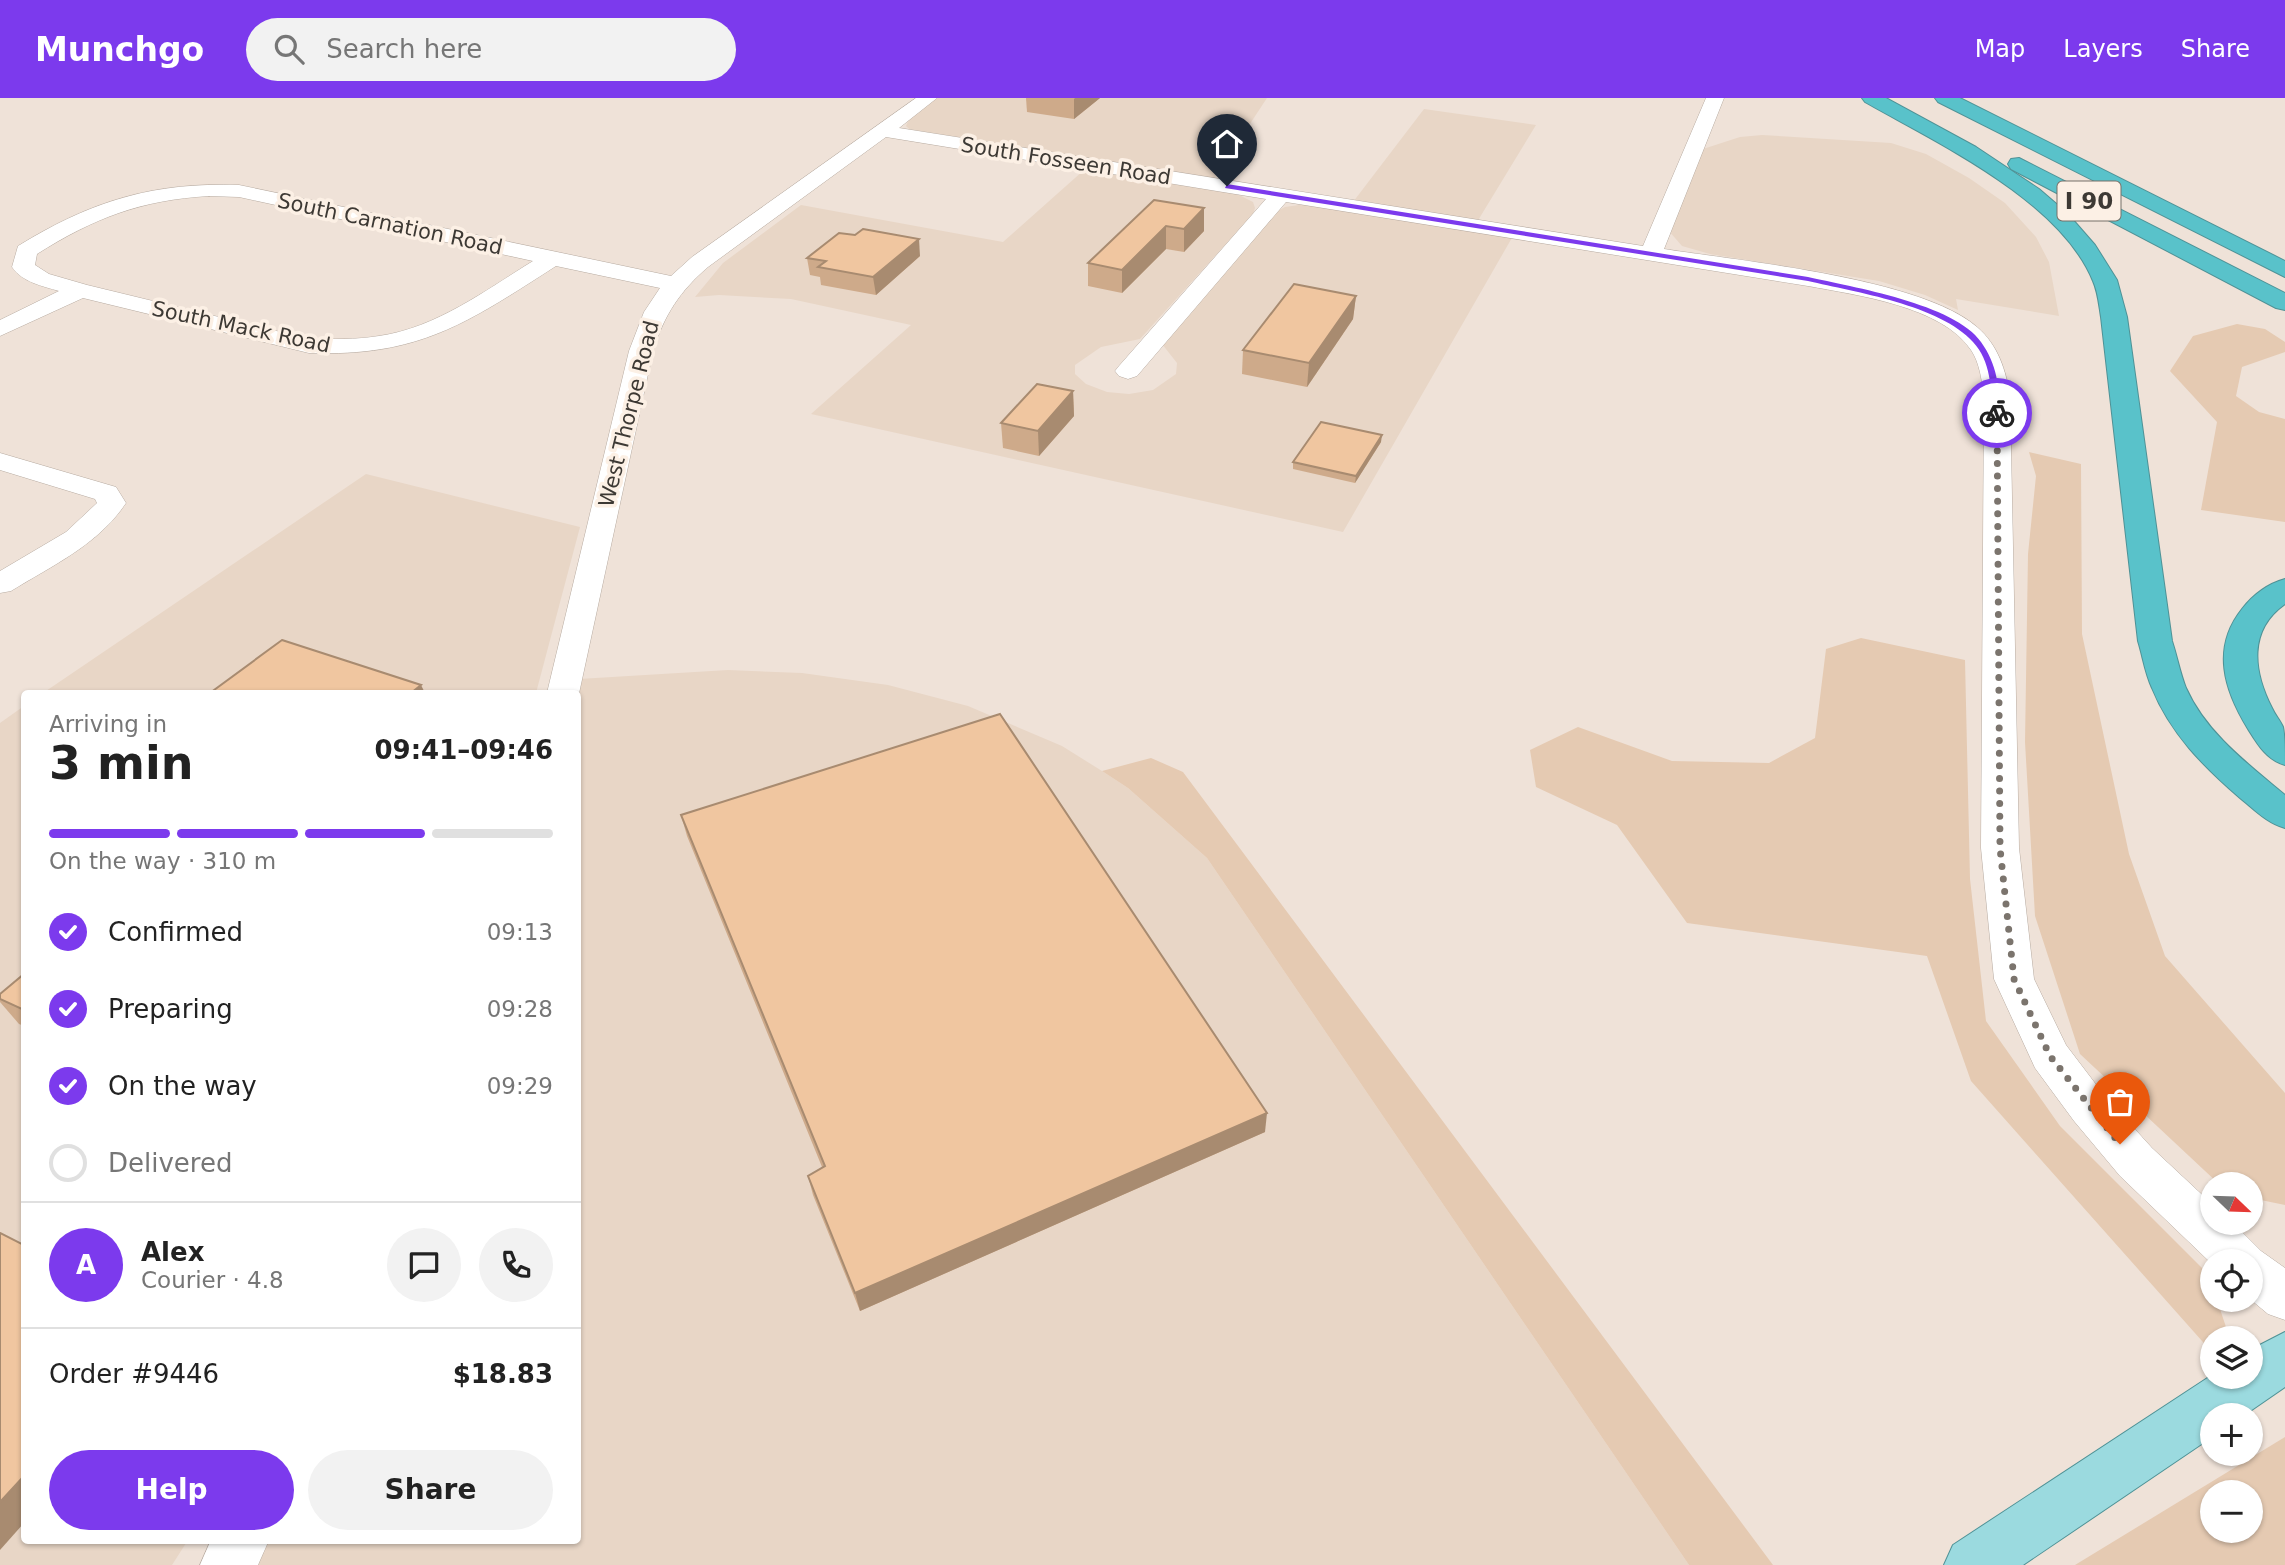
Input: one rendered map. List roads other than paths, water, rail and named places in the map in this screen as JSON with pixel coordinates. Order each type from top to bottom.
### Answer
[{"type":"highway","points":[[1871,98],[1985,164],[2041,202],[2084,246],[2104,278],[2114,317],[2155,641],[2169,689],[2205,743],[2285,815]]},
{"type":"highway","name":"I 90","points":[[1894,98],[2285,303]]},
{"type":"highway","name":"I 90","points":[[1945,98],[2285,270]]},
{"type":"highway","points":[[2285,589],[2274,594],[2253,615],[2241,639],[2238,665],[2248,701],[2266,732],[2285,753]]},
{"type":"main road","points":[[1973,1565],[2285,1357]]},
{"type":"street","name":"West Thorpe Road","points":[[565,690],[641,351],[654,312],[674,284],[700,262],[928,98]]},
{"type":"street","points":[[1651,254],[1715,98]]},
{"type":"street","name":"South Fosseen Road","points":[[881,131],[1839,285],[1892,298],[1951,320],[1969,333],[1982,347],[1990,363],[1997,397],[2000,848],[2014,979],[2050,1056],[2090,1108],[2136,1162],[2228,1249]]},
{"type":"street","name":"South Carnation Road","points":[[106,208],[170,190],[201,188],[239,191],[674,284]]},
{"type":"street","points":[[1128,371],[1281,195]]},
{"type":"street","name":"South Mack Road","points":[[106,208],[58,230],[26,251],[23,267],[41,279],[80,290],[309,346],[343,349],[378,346],[418,336],[457,318],[551,259]]},
{"type":"street","points":[[0,329],[80,290]]},
{"type":"street","points":[[0,461],[106,493],[112,503],[89,529],[0,583]]},
{"type":"street","points":[[2263,1280],[2285,1298]]},
{"type":"street","points":[[227,1565],[240,1544]]}]
